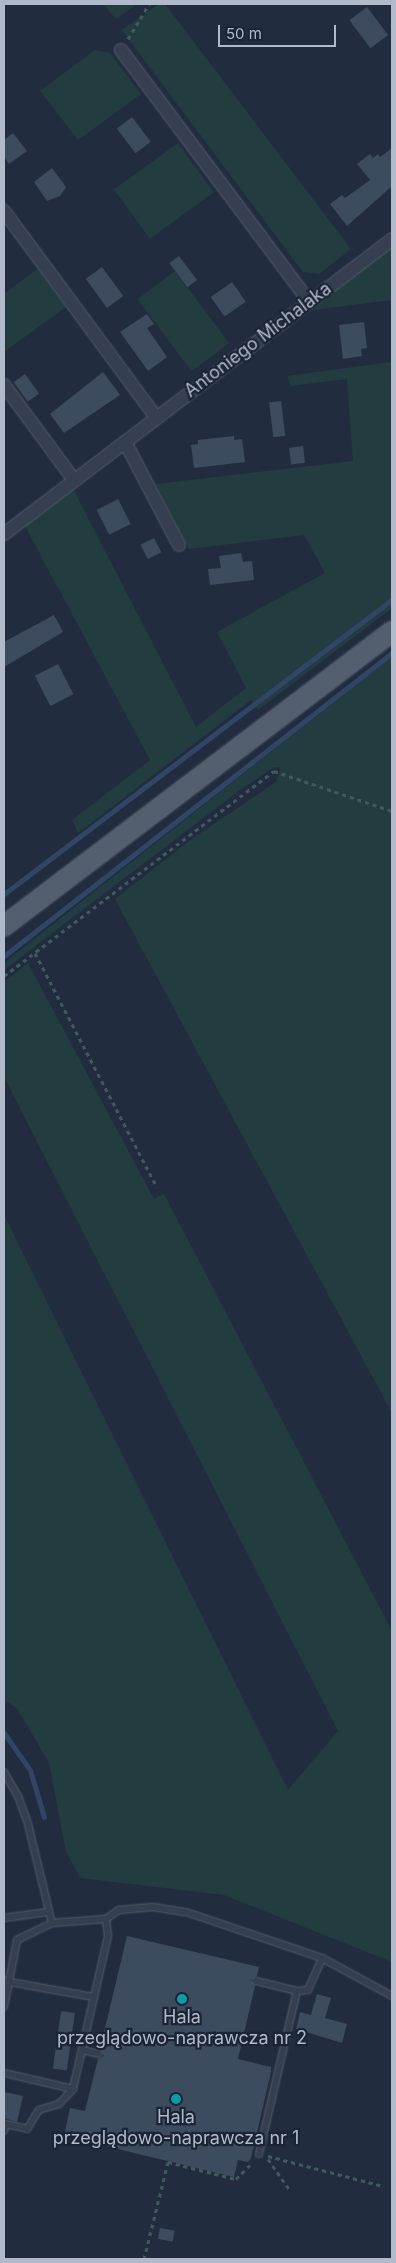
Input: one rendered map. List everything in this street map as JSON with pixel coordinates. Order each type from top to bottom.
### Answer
[{"type":"main road","points":[[4,926],[392,631]]},
{"type":"street","points":[[121,50],[309,302]]},
{"type":"street","points":[[4,211],[156,417]]},
{"type":"street","name":"Antoniego Michalaka","points":[[4,534],[392,239]]},
{"type":"street","points":[[4,385],[74,480]]},
{"type":"street","points":[[124,442],[179,545]]},
{"type":"lane","points":[[4,1772],[18,1796],[28,1824],[52,1923]]},
{"type":"lane","points":[[4,2007],[6,1981],[17,1940],[52,1923],[106,1919],[119,1910],[174,1909],[322,1958],[392,1996]]},
{"type":"lane","points":[[4,1918],[48,1912]]},
{"type":"lane","points":[[4,2131],[6,2124],[27,2129],[39,2110],[59,2104],[73,2089],[108,1936],[106,1919]]},
{"type":"lane","points":[[256,1981],[297,1991],[310,1989],[322,1958]]},
{"type":"lane","points":[[6,1981],[94,1997]]},
{"type":"lane","points":[[262,2155],[297,1991]]},
{"type":"lane","points":[[82,2050],[99,2054]]},
{"type":"lane","points":[[4,2073],[73,2089]]},
{"type":"path","points":[[121,50],[149,4]]},
{"type":"path","points":[[4,976],[274,771],[311,781],[392,811]]},
{"type":"path","points":[[35,952],[157,1187]]},
{"type":"path","points":[[144,2259],[168,2162],[236,2179],[262,2155]]},
{"type":"path","points":[[262,2155],[383,2186]]},
{"type":"path","points":[[262,2155],[290,2191]]},
{"type":"green space","points":[[103,4],[137,4],[116,19]]},
{"type":"green space","points":[[159,4],[165,4],[351,249],[319,274],[303,272],[122,30]]},
{"type":"green space","points":[[95,50],[110,53],[141,94],[78,140],[40,91]]},
{"type":"green space","points":[[178,143],[214,192],[150,239],[114,189]]},
{"type":"green space","points":[[392,246],[392,300],[306,311]]},
{"type":"green space","points":[[37,269],[66,307],[4,352],[4,294]]},
{"type":"green space","points":[[175,271],[229,343],[192,371],[137,299]]},
{"type":"green space","points":[[392,362],[392,608],[258,710],[251,700],[78,833],[72,820],[150,760],[25,526],[73,489],[196,727],[246,688],[217,632],[325,573],[304,535],[189,549],[156,484],[353,461],[347,379],[291,386],[287,376]]},
{"type":"green space","points":[[392,656],[392,1413],[115,899],[193,838],[276,782],[281,767],[274,767],[240,790],[4,970],[4,963]]},
{"type":"green space","points":[[28,963],[154,1199],[164,1194],[392,1631],[392,1962],[224,1895],[80,1878],[66,1852],[49,1763],[17,1708],[4,1700],[4,1215],[288,1790],[338,1731],[4,1077],[4,982]]},
{"type":"building","points":[[367,7],[388,35],[370,48],[349,20]]},
{"type":"building","points":[[132,117],[151,142],[135,153],[117,128]]},
{"type":"building","points":[[13,133],[27,151],[9,164],[4,157],[4,140]]},
{"type":"building","points":[[392,148],[392,186],[347,226],[330,204],[342,195],[345,198],[370,180],[357,164],[370,154],[373,158],[378,154],[380,157]]},
{"type":"building","points":[[52,168],[66,187],[60,196],[47,201],[34,182]]},
{"type":"building","points":[[179,256],[197,280],[187,287],[169,263]]},
{"type":"building","points":[[102,267],[123,296],[107,308],[86,279]]},
{"type":"building","points":[[232,282],[246,302],[224,317],[211,297]]},
{"type":"building","points":[[147,314],[154,324],[147,328],[167,357],[148,371],[120,332]]},
{"type":"building","points":[[364,322],[367,348],[361,349],[362,356],[343,359],[339,325]]},
{"type":"building","points":[[103,372],[120,395],[64,433],[50,414]]},
{"type":"building","points":[[25,374],[39,393],[28,402],[14,382]]},
{"type":"building","points":[[281,401],[285,436],[273,437],[269,402]]},
{"type":"building","points":[[234,436],[234,440],[242,439],[245,462],[194,468],[191,445],[198,444],[198,440]]},
{"type":"building","points":[[303,446],[305,463],[291,465],[289,448]]},
{"type":"building","points":[[118,499],[131,524],[109,535],[97,510]]},
{"type":"building","points":[[154,538],[161,552],[148,559],[141,545]]},
{"type":"building","points":[[241,553],[243,562],[252,561],[254,580],[210,585],[208,569],[221,568],[219,556]]},
{"type":"building","points":[[54,615],[63,632],[4,667],[4,642]]},
{"type":"building","points":[[58,664],[73,694],[50,706],[35,676]]},
{"type":"building","points":[[127,1936],[259,1967],[257,1976],[251,1980],[255,1986],[238,2059],[271,2067],[271,2072],[251,2158],[248,2162],[238,2160],[234,2177],[64,2136],[70,2108],[85,2111],[98,2059],[104,2056],[100,2049]]},
{"type":"building","points":[[317,1994],[331,1998],[325,2018],[347,2024],[342,2043],[296,2029],[300,2012],[311,2015]]},
{"type":"building","points":[[61,2011],[75,2013],[67,2070],[53,2068]]},
{"type":"building","points":[[4,2092],[23,2096],[17,2122],[4,2118]]},
{"type":"building","points":[[160,2228],[175,2231],[173,2242],[158,2239]]},
{"type":"waterway","points":[[4,894],[392,600]]},
{"type":"waterway","points":[[4,956],[392,653]]},
{"type":"waterway","points":[[4,1733],[30,1770],[44,1817]]},
{"type":"place","name":"Hala przeglądowo-naprawcza nr 2","points":[[182,1999]]},
{"type":"place","name":"Hala przeglądowo-naprawcza nr 1","points":[[176,2099]]}]
